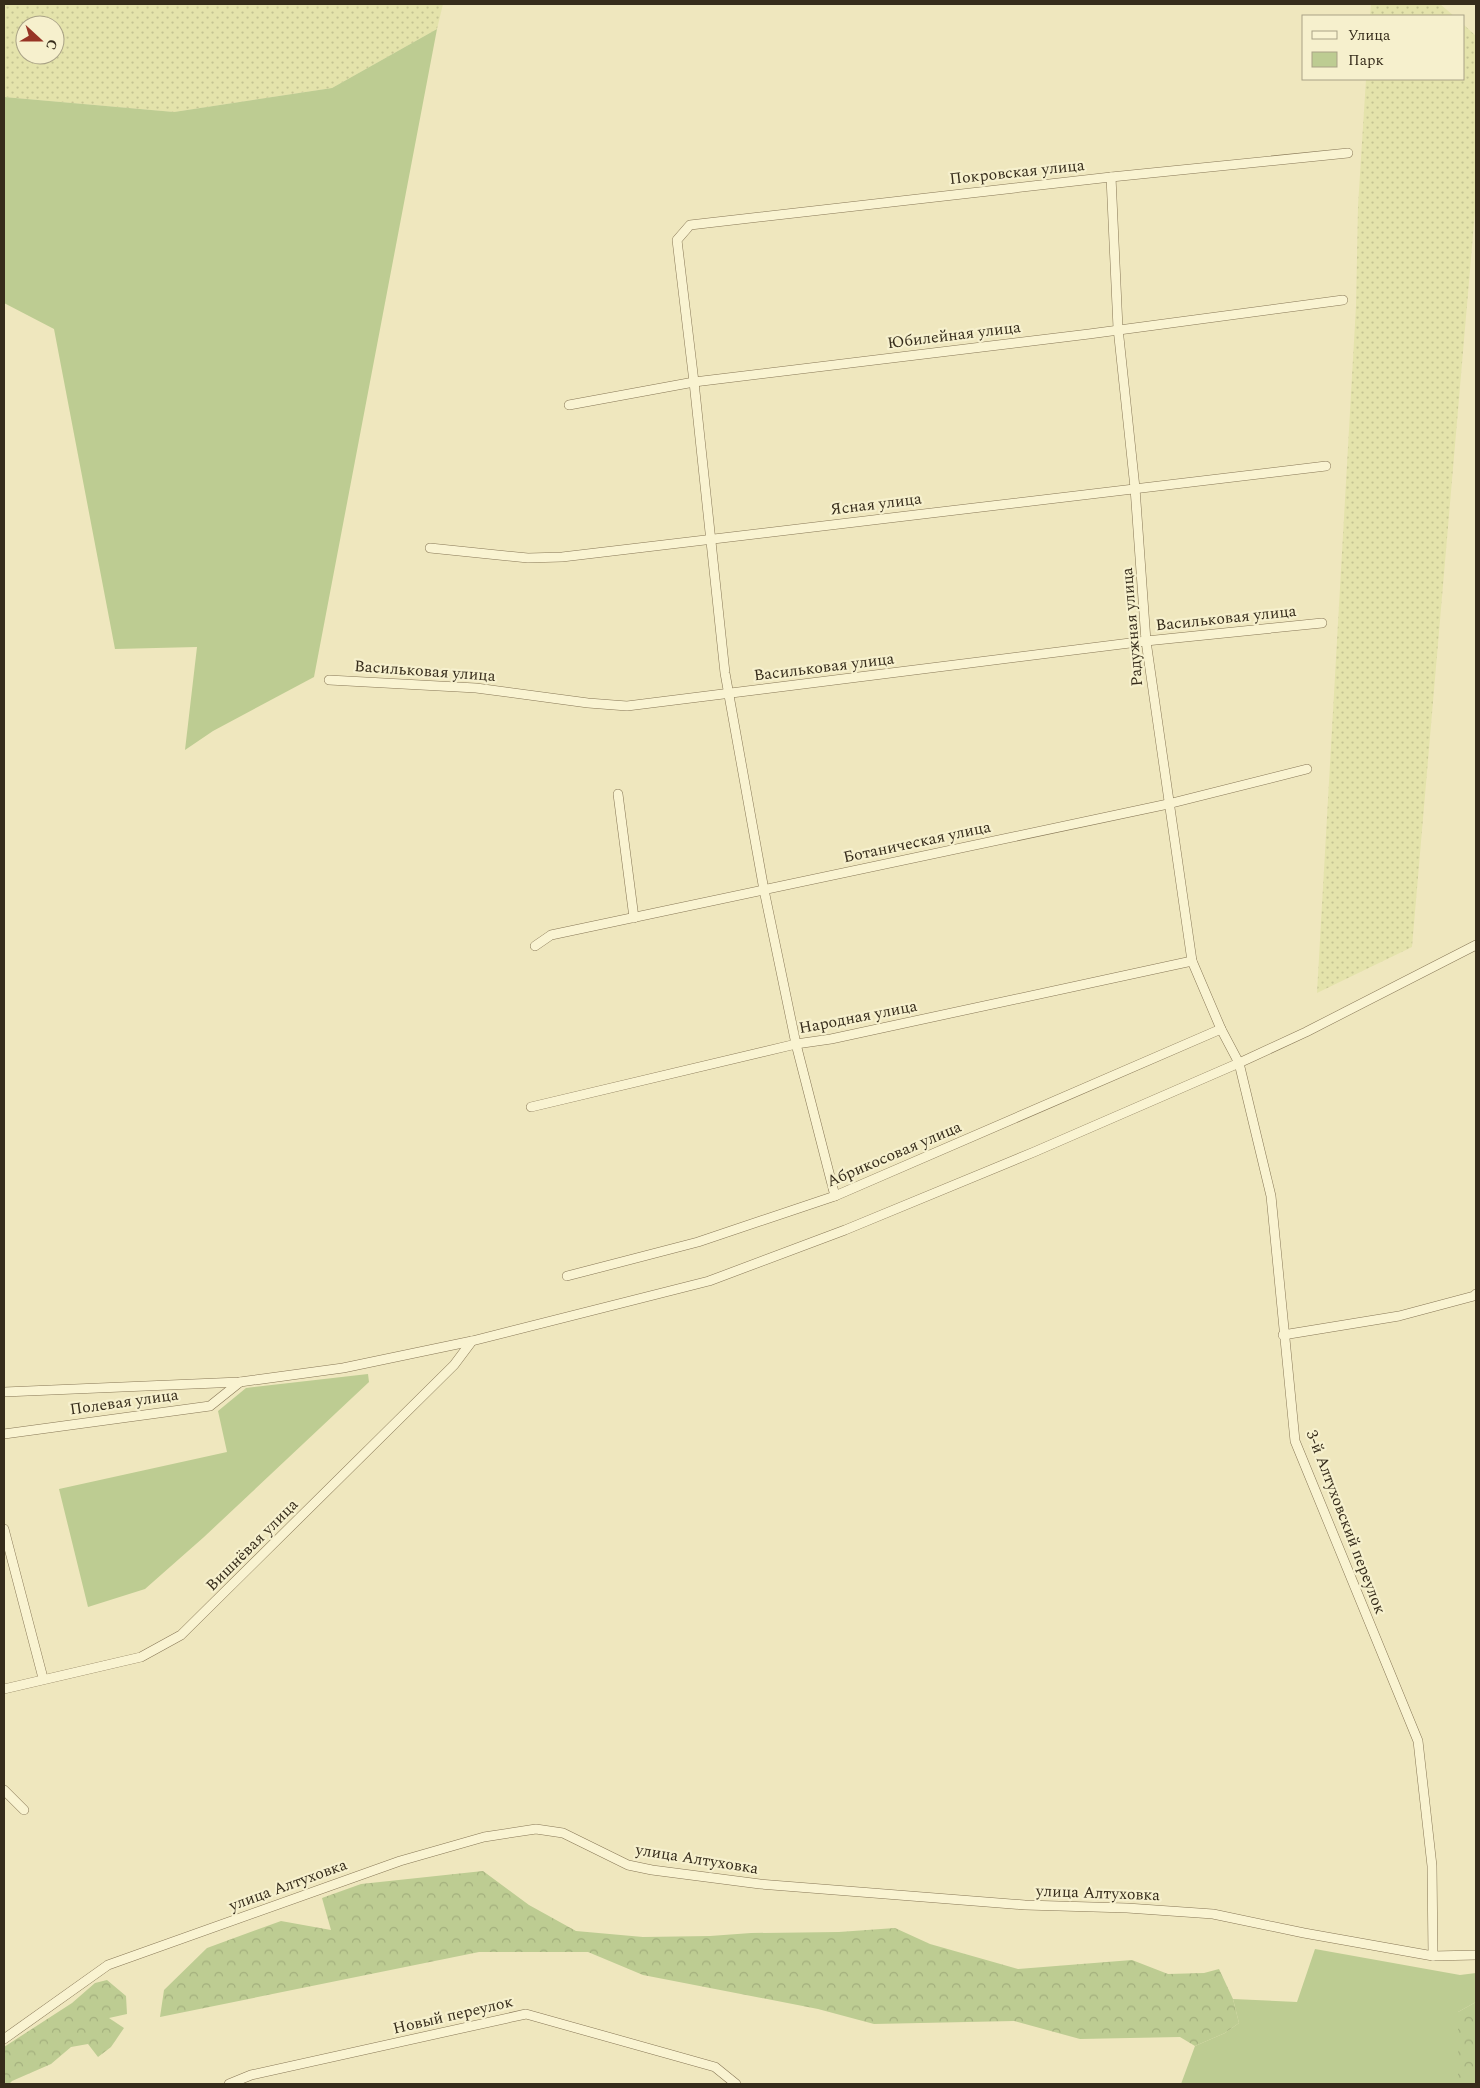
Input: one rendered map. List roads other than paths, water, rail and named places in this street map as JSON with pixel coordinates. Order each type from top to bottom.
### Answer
[{"type":"street","name":"Покровская улица","points":[[694,382],[677,240],[690,224],[1111,177],[1348,153]]},
{"type":"street","name":"Радужная улица","points":[[1111,177],[1118,328],[1135,488],[1146,641],[1168,804],[1192,961],[1221,1029],[1239,1063]]},
{"type":"street","name":"Юбилейная улица","points":[[569,405],[694,382],[1089,334],[1118,328],[1343,300]]},
{"type":"street","points":[[694,382],[728,694],[764,890],[796,1044],[835,1196]]},
{"type":"street","name":"Ясная улица","points":[[430,548],[536,558],[562,557],[1326,466]]},
{"type":"street","name":"Васильковая улица","points":[[329,680],[476,688],[588,703],[627,706],[1146,641],[1322,623]]},
{"type":"street","name":"Ботаническая улица","points":[[535,946],[551,935],[1168,804],[1307,769]]},
{"type":"street","points":[[618,794],[634,918]]},
{"type":"street","points":[[4,1392],[240,1382],[343,1368],[472,1342],[710,1281],[845,1230],[1034,1152],[1239,1063],[1476,946]]},
{"type":"street","name":"Народная улица","points":[[531,1107],[796,1044],[831,1039],[1192,961]]},
{"type":"street","name":"Абрикосовая улица","points":[[568,1276],[698,1242],[835,1196],[1221,1029]]},
{"type":"street","name":"3-й Алтуховский переулок","points":[[1239,1063],[1271,1196],[1294,1442],[1418,1741],[1432,1866],[1434,1956]]},
{"type":"street","points":[[1283,1335],[1399,1316],[1476,1294]]},
{"type":"street","name":"Вишнёвая улица","points":[[4,1689],[43,1678],[141,1657],[181,1635],[454,1365],[472,1342]]},
{"type":"street","name":"Полевая улица","points":[[4,1434],[210,1406],[240,1382]]},
{"type":"street","points":[[4,1529],[43,1678]]},
{"type":"street","points":[[4,1790],[24,1810]]},
{"type":"street","name":"улица Алтуховка","points":[[4,2039],[108,1965],[400,1861],[484,1837],[536,1830],[563,1833],[628,1865],[652,1870],[760,1884],[1015,1904],[1127,1908],[1213,1914],[1304,1933],[1434,1956],[1476,1955]]},
{"type":"street","name":"Новый переулок","points":[[229,2084],[251,2075],[526,2014],[715,2067],[736,2084]]}]
